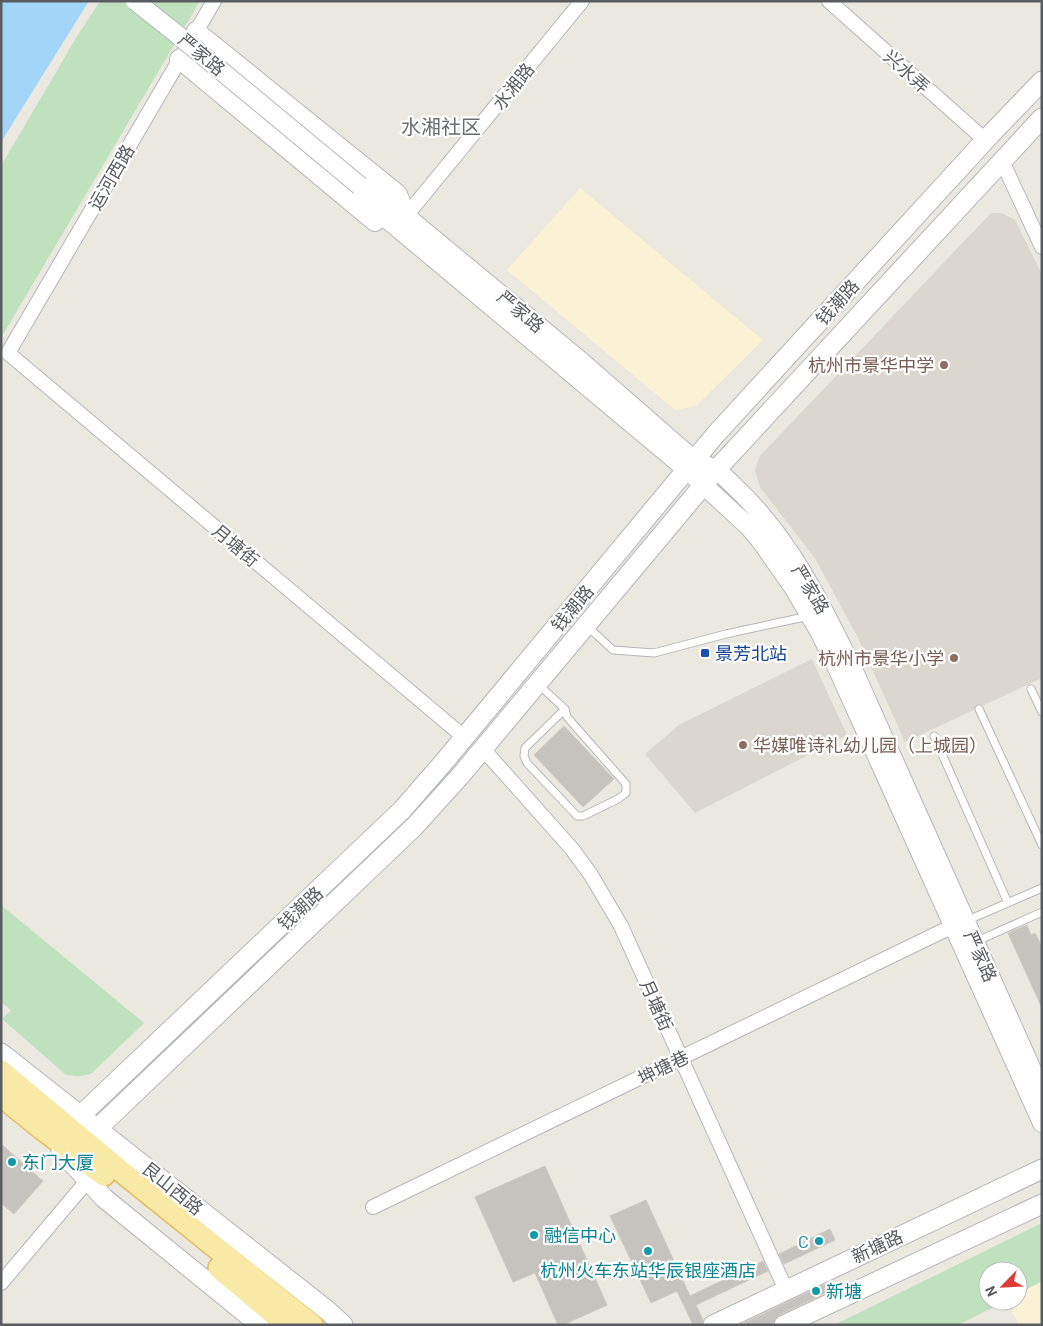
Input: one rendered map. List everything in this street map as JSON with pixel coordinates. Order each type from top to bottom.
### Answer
[{"type":"main road","name":"钱潮路","points":[[81,1115],[389,824],[464,737],[716,434],[985,140],[1042,81]]},
{"type":"main road","name":"钱潮路","points":[[98,1128],[414,827],[538,684],[716,470],[1042,118]]},
{"type":"main road","name":"艮山西路","points":[[1,1053],[98,1128],[343,1325]]},
{"type":"main road","name":"艮山西路","points":[[1,1071],[105,1176],[287,1325]]},
{"type":"main road","name":"艮山西路","points":[[1,1096],[105,1176],[312,1325]]},
{"type":"main road","name":"新塘路","points":[[713,1325],[1042,1169]]},
{"type":"main road","name":"艮山西路","points":[[105,1176],[111,1204],[260,1325]]},
{"type":"main road","name":"新塘路","points":[[784,1325],[803,1320],[1042,1204]]},
{"type":"street","name":"严家路","points":[[135,1],[360,186],[378,194],[406,216],[582,362],[690,465],[703,485],[748,526],[760,540],[783,572],[810,616],[838,670],[959,924],[975,942],[1042,1092]]},
{"type":"street","name":"运河西路","points":[[8,353],[214,1]]},
{"type":"street","name":"水湘路","points":[[406,216],[582,1]]},
{"type":"street","name":"兴水弄","points":[[829,1],[985,140]]},
{"type":"street","name":"严家路","points":[[196,31],[398,194],[406,216]]},
{"type":"street","name":"严家路","points":[[179,59],[394,238],[416,244]]},
{"type":"street","points":[[1002,160],[1042,246]]},
{"type":"street","name":"严家路","points":[[360,186],[370,205],[416,244],[690,465],[716,470],[764,518],[804,575],[853,669],[1042,1123]]},
{"type":"street","name":"月塘街","points":[[8,353],[464,737]]},
{"type":"street","name":"月塘街","points":[[483,749],[572,849],[591,875],[621,926],[786,1290]]},
{"type":"street","name":"坤塘巷","points":[[373,1207],[959,924]]},
{"type":"street","points":[[1,1283],[105,1176]]},
{"type":"lane","points":[[586,625],[613,650],[654,653],[726,634],[810,616]]},
{"type":"lane","points":[[538,684],[565,709],[566,718],[626,784],[626,793],[618,799],[583,816],[577,816],[527,763],[524,756],[525,748],[565,709]]},
{"type":"lane","points":[[1031,689],[1042,712]]},
{"type":"lane","points":[[980,708],[1042,845]]},
{"type":"lane","points":[[934,736],[1008,903]]},
{"type":"lane","points":[[959,924],[1042,888]]},
{"type":"lane","points":[[975,942],[1042,912]]},
{"type":"shaded area","points":[[580,188],[763,340],[696,406],[675,410],[507,270]]},
{"type":"shaded area","name":"杭州市景华中学","points":[[991,213],[1002,213],[1015,220],[1042,274],[1042,678],[905,742],[858,638],[816,560],[760,487],[755,471],[759,457]]},
{"type":"shaded area","name":"华媒唯诗礼幼儿园（上城园）","points":[[812,659],[847,735],[695,813],[645,754],[679,725]]},
{"type":"shaded area","points":[[1042,1281],[1042,1325],[1019,1325],[1012,1311],[1028,1311],[1028,1289]]},
{"type":"green space","points":[[100,1],[200,1],[1,338],[1,166],[76,38]]},
{"type":"green space","points":[[1,905],[144,1023],[92,1073],[78,1076],[65,1074],[2,1019],[11,1010],[1,1002]]},
{"type":"green space","points":[[1042,1223],[1042,1281],[1028,1289],[1028,1261],[978,1261],[978,1311],[986,1311],[958,1325],[834,1325]]},
{"type":"water","points":[[1,1],[89,1],[1,142]]},
{"type":"building","points":[[564,726],[614,779],[583,807],[534,755]]},
{"type":"building","points":[[1027,925],[1031,935],[1035,933],[1042,947],[1042,1008],[1008,933]]},
{"type":"building","name":"东门大厦","points":[[1,1144],[43,1181],[14,1214],[1,1203]]},
{"type":"building","name":"融信中心","points":[[545,1166],[607,1305],[563,1325],[558,1325],[535,1273],[513,1282],[475,1197]]},
{"type":"building","name":"杭州火车东站华辰银座酒店","points":[[646,1200],[690,1296],[763,1261],[768,1271],[696,1305],[703,1320],[702,1325],[693,1325],[677,1291],[651,1303],[610,1216]]},
{"type":"building","points":[[830,1229],[835,1240],[784,1264],[779,1254]]},
{"type":"building","points":[[832,1281],[836,1288],[779,1315],[773,1325],[740,1325]]},
{"type":"place","name":"杭州市景华中学","points":[[944,365]]},
{"type":"place","name":"景芳北站","points":[[705,653]]},
{"type":"place","name":"杭州市景华小学","points":[[954,658]]},
{"type":"place","name":"华媒唯诗礼幼儿园（上城园）","points":[[743,745]]},
{"type":"place","name":"东门大厦","points":[[12,1162]]},
{"type":"place","name":"融信中心","points":[[534,1235]]},
{"type":"place","name":"C","points":[[819,1241]]},
{"type":"place","name":"杭州火车东站华辰银座酒店","points":[[648,1251]]},
{"type":"place","name":"新塘","points":[[816,1291]]},
{"type":"district","name":"水湘社区","points":[[441,126]]}]
